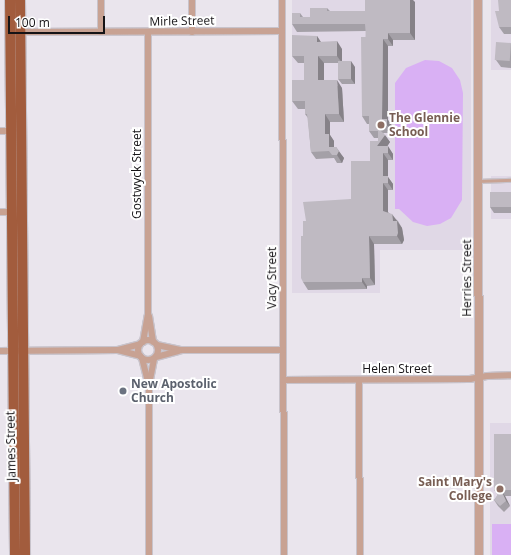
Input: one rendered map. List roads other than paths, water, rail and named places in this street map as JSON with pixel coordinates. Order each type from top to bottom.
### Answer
[{"type":"highway","name":"James Street","points":[[10,0],[15,32],[18,351],[15,555]]},
{"type":"highway","name":"James Street","points":[[20,0],[15,32],[11,131],[12,212],[25,555]]},
{"type":"street","points":[[101,0],[102,32]]},
{"type":"street","points":[[192,0],[192,32]]},
{"type":"street","name":"Vacy Street","points":[[282,0],[284,555]]},
{"type":"street","name":"Herries Street","points":[[478,0],[479,555]]},
{"type":"street","name":"Mirle Street","points":[[15,32],[282,31]]},
{"type":"street","name":"Gostwyck Street","points":[[141,357],[142,343],[148,315],[148,32]]},
{"type":"street","points":[[0,131],[11,131]]},
{"type":"street","points":[[0,212],[12,212]]},
{"type":"street","name":"Gostwyck Street","points":[[148,315],[155,343],[155,358]]},
{"type":"street","points":[[0,351],[118,350],[142,343],[155,343],[181,350],[283,350]]},
{"type":"street","points":[[118,350],[141,357],[155,358],[181,350]]},
{"type":"street","points":[[141,357],[149,386]]},
{"type":"street","points":[[149,555],[149,386],[155,358]]},
{"type":"street","name":"Helen Street","points":[[283,380],[359,380],[511,375]]},
{"type":"street","points":[[359,380],[360,555]]},
{"type":"lane","points":[[479,181],[511,180]]},
{"type":"place","name":"The Glennie School","points":[[381,125]]},
{"type":"place","name":"New Apostolic Church","points":[[123,391]]},
{"type":"place","name":"Saint Mary's College","points":[[500,489]]}]
